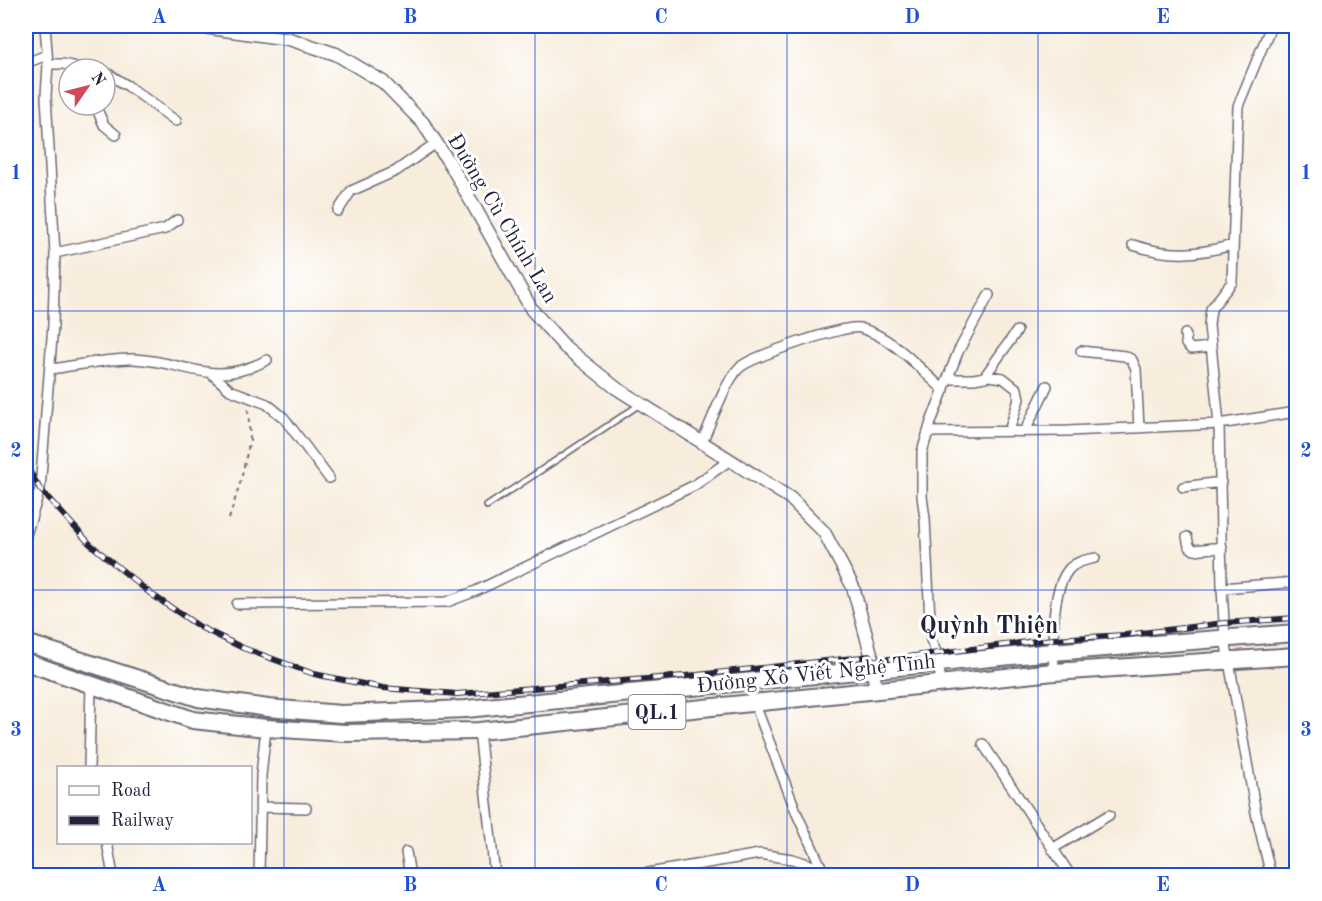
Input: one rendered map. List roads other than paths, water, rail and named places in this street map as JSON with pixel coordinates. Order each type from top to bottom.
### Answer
[{"type":"highway","name":"Đường Xô Viết Nghệ Tĩnh","points":[[26,643],[198,698],[268,708],[341,714],[466,709],[1053,652],[1296,633]]},
{"type":"highway","name":"Đường Xô Viết Nghệ Tĩnh","points":[[26,663],[193,720],[345,733],[478,731],[1054,672],[1296,656]]},
{"type":"street","points":[[26,535],[40,489],[46,395],[51,369],[55,253],[46,96],[48,60],[45,26]]},
{"type":"street","name":"Đường Cù Chính Lan","points":[[196,26],[235,28],[289,39],[336,54],[383,82],[423,123],[452,167],[532,310],[566,347],[616,388],[790,498],[824,532],[853,586],[874,670],[875,689]]},
{"type":"street","points":[[1270,876],[1225,639],[1219,424],[1209,317],[1214,305],[1231,286],[1238,106],[1271,26]]},
{"type":"street","points":[[26,63],[48,60],[57,62]]},
{"type":"street","points":[[117,73],[125,73]]},
{"type":"street","points":[[117,79],[176,121]]},
{"type":"street","points":[[100,117],[104,125],[116,135]]},
{"type":"street","points":[[338,211],[351,191],[396,171],[436,143]]},
{"type":"street","points":[[55,253],[165,229],[177,220]]},
{"type":"street","points":[[1133,245],[1154,252],[1174,255],[1210,251],[1233,245]]},
{"type":"street","points":[[941,683],[939,663],[931,640],[922,496],[922,452],[961,345],[989,294]]},
{"type":"street","points":[[702,442],[731,378],[739,368],[781,348],[847,328],[856,327],[882,337],[911,358],[944,390]]},
{"type":"street","points":[[985,376],[1017,332]]},
{"type":"street","points":[[1185,334],[1186,344],[1191,349],[1211,347]]},
{"type":"street","points":[[1080,351],[1125,356],[1132,360],[1136,369],[1139,428]]},
{"type":"street","points":[[51,369],[135,358],[221,374],[250,369],[267,360]]},
{"type":"street","points":[[212,374],[230,390],[267,404],[284,418],[329,478]]},
{"type":"street","points":[[949,379],[974,379],[985,376],[1003,378],[1019,392],[1018,406],[1009,432]]},
{"type":"street","points":[[1025,431],[1047,386]]},
{"type":"street","points":[[928,432],[1009,432],[1219,424],[1296,412]]},
{"type":"street","points":[[237,604],[447,602],[476,591],[695,485],[730,460]]},
{"type":"street","points":[[1183,486],[1221,482]]},
{"type":"street","points":[[1187,537],[1189,546],[1194,549],[1222,547]]},
{"type":"street","points":[[1054,672],[1055,610],[1061,586],[1068,569],[1078,562],[1095,558]]},
{"type":"street","points":[[1222,588],[1296,582]]},
{"type":"street","points":[[88,766],[91,685]]},
{"type":"street","points":[[754,702],[797,814],[827,874]]},
{"type":"street","points":[[259,876],[261,776],[266,728]]},
{"type":"street","points":[[478,731],[495,876]]},
{"type":"street","points":[[983,744],[1071,876]]},
{"type":"street","points":[[261,807],[306,808]]},
{"type":"street","points":[[1052,849],[1109,815]]},
{"type":"street","points":[[107,844],[112,876]]},
{"type":"street","points":[[406,852],[410,876]]},
{"type":"street","points":[[631,876],[760,854],[792,859],[827,874]]},
{"type":"lane","points":[[487,506],[641,404]]},
{"type":"railway","points":[[26,465],[40,489],[90,544],[151,594],[200,627],[243,648],[314,674],[383,688],[457,694],[697,675],[871,656],[873,661],[1053,639],[1125,635],[1224,623],[1296,618]]},
{"type":"district","name":"Quỳnh Thiện","points":[[989,625]]}]
